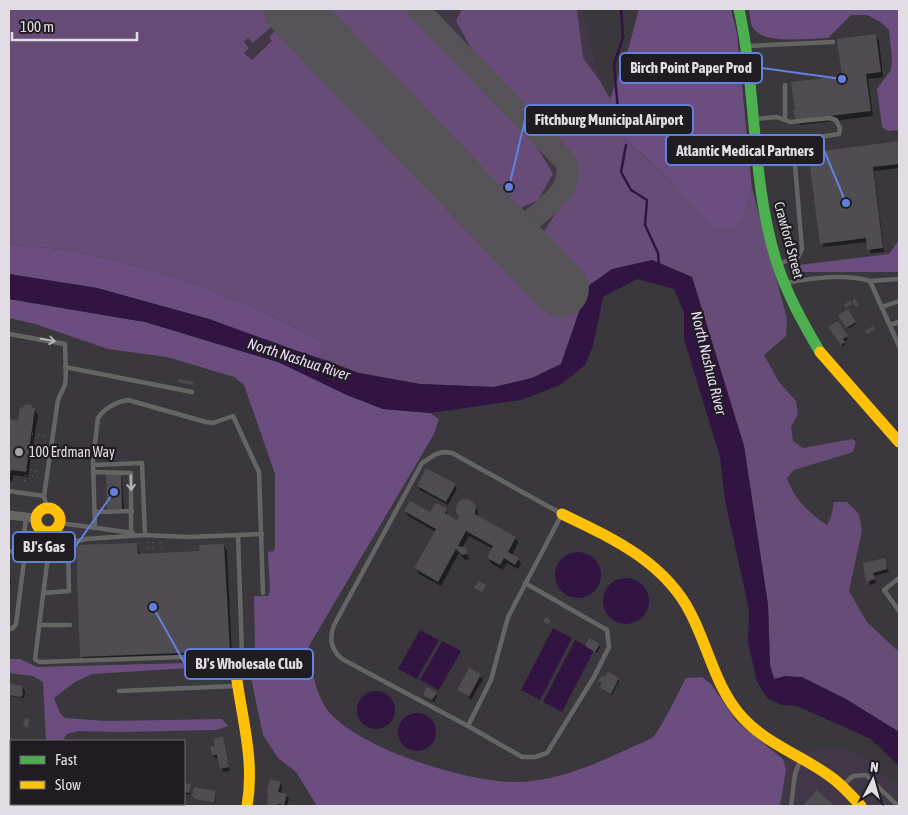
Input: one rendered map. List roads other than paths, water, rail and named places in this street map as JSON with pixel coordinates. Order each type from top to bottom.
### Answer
[{"type":"street","name":"Crawford Street","points":[[739,9],[747,46],[762,195],[778,264],[785,284],[797,313],[821,353],[895,431],[899,442]]},
{"type":"street","points":[[9,515],[30,518],[38,527],[47,532],[60,523],[57,512],[46,502],[30,518]]},
{"type":"street","points":[[562,514],[643,558],[672,583],[691,614],[717,682],[744,719],[769,740],[830,777],[842,786],[861,806]]},
{"type":"street","points":[[236,674],[252,763],[252,780],[247,806]]},
{"type":"lane","points":[[747,46],[833,42]]},
{"type":"lane","points":[[784,85],[785,120]]},
{"type":"lane","points":[[754,119],[777,117],[790,122],[830,118],[836,120],[840,128],[839,134],[757,146]]},
{"type":"lane","points":[[778,264],[798,257],[802,249],[793,141]]},
{"type":"lane","points":[[785,284],[807,279],[832,278],[870,281],[899,279]]},
{"type":"lane","points":[[870,281],[899,346]]},
{"type":"lane","points":[[882,307],[899,301]]},
{"type":"lane","points":[[890,325],[899,322]]},
{"type":"lane","points":[[9,334],[64,343],[65,367],[64,386],[59,397],[46,478],[46,502],[9,491]]},
{"type":"lane","points":[[65,367],[192,392]]},
{"type":"lane","points":[[95,528],[93,465],[100,415],[121,401],[132,401],[206,422],[213,423],[233,416],[259,472],[263,592]]},
{"type":"lane","points":[[468,726],[491,680],[508,617],[525,583],[562,514],[452,453],[436,454],[422,463],[334,625],[332,645],[342,659],[522,757],[535,757],[548,753],[594,677],[609,647],[607,630],[525,583]]},
{"type":"lane","points":[[93,465],[142,463],[148,535]]},
{"type":"lane","points":[[93,472],[131,473],[132,511],[129,518],[131,534]]},
{"type":"lane","points":[[94,512],[132,511]]},
{"type":"lane","points":[[25,553],[23,544],[30,518]]},
{"type":"lane","points":[[60,523],[131,534],[160,536],[262,534]]},
{"type":"lane","points":[[9,629],[13,628],[16,624],[25,553],[33,535],[47,532],[49,544],[39,626],[37,662],[235,656],[243,654],[238,535]]},
{"type":"lane","points":[[49,544],[68,543],[85,538],[131,534]]},
{"type":"lane","points":[[44,592],[70,591],[68,543]]},
{"type":"lane","points":[[9,551],[25,553]]},
{"type":"lane","points":[[899,578],[884,590],[899,611]]},
{"type":"lane","points":[[39,626],[70,625]]},
{"type":"lane","points":[[235,656],[236,674]]},
{"type":"lane","points":[[119,691],[237,686]]},
{"type":"lane","points":[[791,806],[795,774],[801,759]]},
{"type":"lane","points":[[842,786],[853,776],[866,775],[898,806]]},
{"type":"water","name":"North Nashua River","points":[[652,260],[692,277],[744,446],[768,605],[770,665],[774,679],[785,676],[802,677],[846,699],[899,732],[899,766],[871,739],[797,706],[782,705],[768,699],[757,682],[748,642],[749,610],[725,500],[720,457],[684,339],[684,312],[674,289],[637,279],[603,297],[593,346],[585,365],[560,385],[521,400],[430,413],[383,409],[347,395],[278,362],[145,322],[9,299],[9,274],[97,288],[209,319],[359,373],[420,384],[494,387],[532,378],[561,364],[588,286],[612,269]]},
{"type":"water","points":[[583,552],[587,553],[597,562],[600,566],[600,584],[591,594],[583,598],[573,598],[565,594],[556,584],[555,570],[559,562],[569,553]]},
{"type":"water","points":[[631,578],[635,579],[645,588],[648,592],[648,610],[639,620],[631,624],[621,624],[613,620],[604,610],[603,596],[607,588],[617,579]]},
{"type":"water","points":[[553,628],[572,638],[540,700],[521,690]]},
{"type":"water","points":[[420,630],[439,640],[417,679],[398,669]]},
{"type":"water","points":[[575,640],[594,650],[562,712],[543,702]]},
{"type":"water","points":[[442,641],[461,651],[439,690],[420,680]]},
{"type":"water","points":[[376,691],[383,692],[389,697],[394,703],[394,717],[389,723],[383,728],[376,729],[369,728],[363,723],[358,717],[357,710],[358,703],[363,697],[369,692]]},
{"type":"water","points":[[417,713],[424,714],[430,719],[435,725],[435,739],[430,745],[424,750],[417,751],[410,750],[404,745],[399,739],[398,732],[399,725],[404,719],[410,714]]},
{"type":"waterway","points":[[621,9],[623,37],[614,65],[618,110],[630,123],[631,135]]},
{"type":"waterway","points":[[626,145],[621,172],[631,190],[647,200],[645,225],[658,253],[659,265]]},
{"type":"place","name":"Birch Point Paper Prod","points":[[842,79]]},
{"type":"place","name":"Fitchburg Municipal Airport","points":[[509,187]]},
{"type":"place","name":"Atlantic Medical Partners","points":[[846,203]]},
{"type":"place","name":"100 Erdman Way","points":[[19,452]]},
{"type":"place","name":"BJ's Gas","points":[[114,492]]},
{"type":"place","name":"BJ's Wholesale Club","points":[[153,607]]}]
